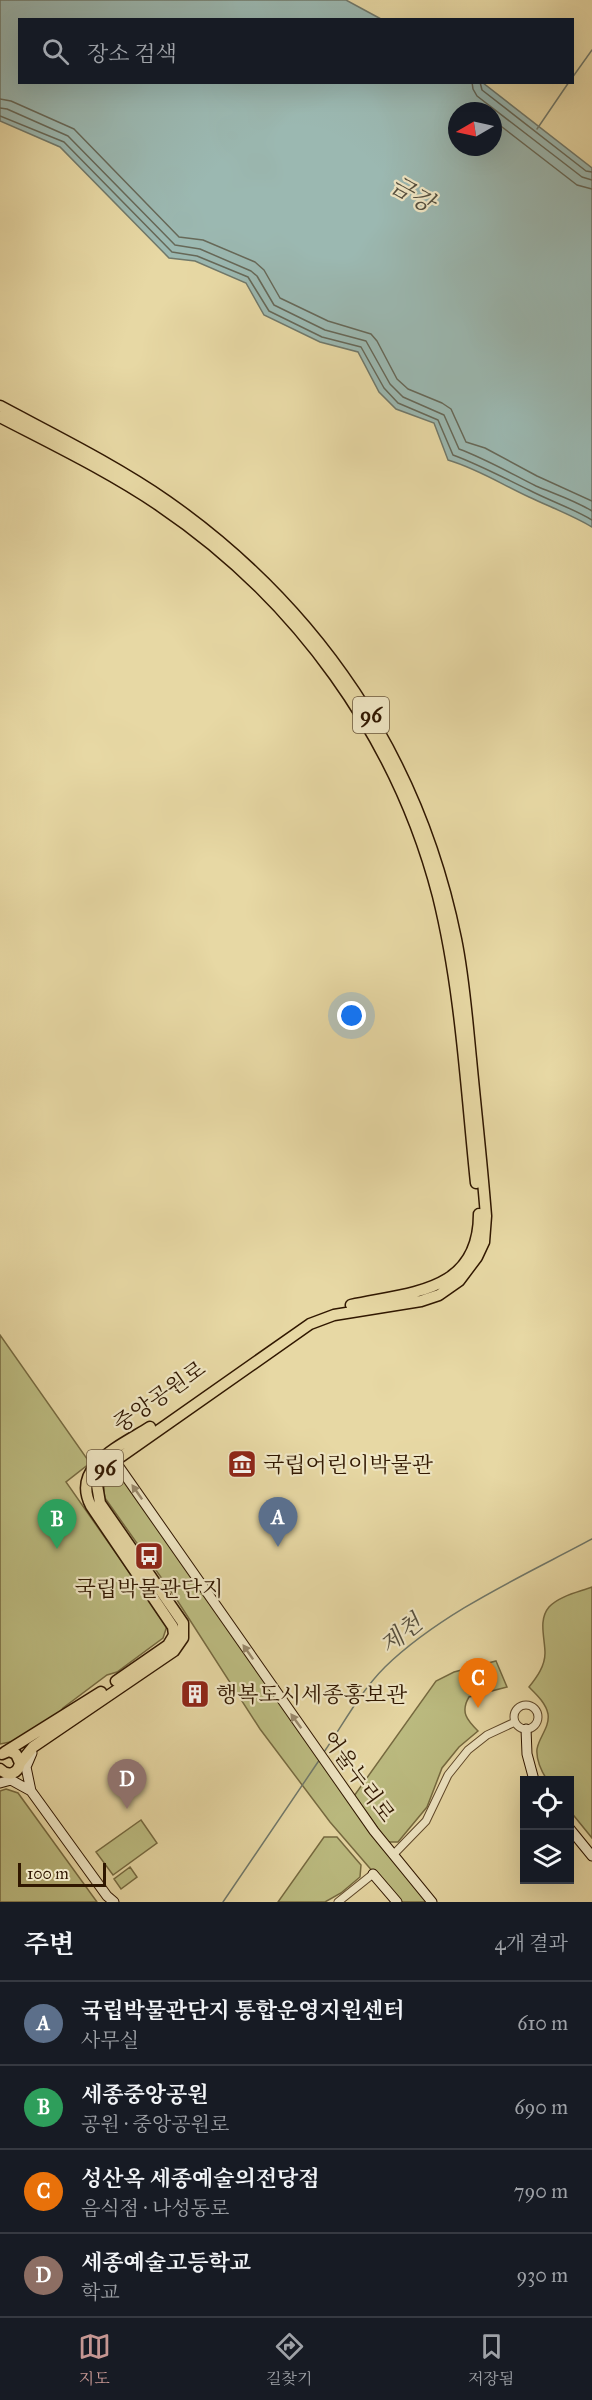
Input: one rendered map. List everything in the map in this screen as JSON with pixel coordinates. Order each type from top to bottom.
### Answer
[{"type":"main road","name":"96","points":[[0,406],[119,471],[206,529],[279,595],[317,639],[372,718],[411,794],[430,844],[452,921],[464,990],[483,1216],[476,1241],[456,1278]]},
{"type":"main road","name":"96","points":[[0,417],[114,478],[160,506],[241,569],[296,626],[337,679],[366,722],[404,797],[423,847],[437,895],[448,942],[480,1186]]},
{"type":"main road","name":"중앙공원로","points":[[20,1764],[29,1751],[174,1651],[183,1638],[183,1623],[100,1503],[97,1485],[102,1470],[310,1324],[334,1315],[421,1301],[439,1295],[456,1278]]},
{"type":"main road","name":"중앙공원로","points":[[5,1753],[28,1744],[62,1721],[168,1645],[174,1635],[169,1620],[87,1498],[86,1481],[92,1467],[308,1318],[324,1311],[421,1292],[456,1278]]},
{"type":"main road","name":"96","points":[[3,1776],[15,1773],[20,1764],[18,1756],[5,1753]]},
{"type":"street","name":"어울누리로","points":[[115,1461],[281,1701],[393,1855],[432,1902]]},
{"type":"street","points":[[526,1705],[534,1708],[538,1714],[537,1722],[532,1728],[520,1728],[515,1722],[514,1714],[519,1707],[526,1705]]},
{"type":"street","points":[[393,1855],[426,1821],[448,1775],[468,1750],[487,1735],[515,1722]]},
{"type":"street","points":[[526,1729],[527,1754],[533,1776]]},
{"type":"street","points":[[29,1787],[27,1762],[37,1746]]},
{"type":"street","points":[[20,1764],[29,1787],[107,1896],[114,1902]]},
{"type":"street","points":[[3,1776],[17,1778],[29,1787]]},
{"type":"street","points":[[571,1830],[592,1856]]},
{"type":"street","points":[[338,1902],[373,1874],[397,1902]]},
{"type":"green space","points":[[0,1335],[90,1463],[66,1482],[167,1626],[163,1638],[117,1672],[107,1675],[63,1708],[57,1716],[15,1741],[0,1744]]},
{"type":"green space","points":[[114,1466],[429,1902],[399,1902],[330,1822],[260,1729],[177,1600],[105,1498],[105,1480]]},
{"type":"green space","points":[[592,1587],[592,1838],[574,1816],[574,1776],[545,1776],[541,1769],[537,1749],[548,1714],[543,1702],[529,1687],[544,1662],[543,1623],[546,1612],[558,1600]]},
{"type":"green space","points":[[496,1661],[507,1687],[469,1697],[465,1707],[466,1715],[478,1731],[459,1747],[442,1768],[427,1807],[398,1842],[388,1842],[354,1796],[436,1681],[454,1672]]},
{"type":"green space","points":[[6,1789],[18,1793],[97,1902],[0,1902],[0,1791]]},
{"type":"green space","points":[[141,1820],[157,1843],[113,1875],[96,1852]]},
{"type":"green space","points":[[324,1837],[337,1837],[361,1865],[360,1877],[341,1893],[325,1902],[278,1902]]},
{"type":"green space","points":[[130,1867],[137,1877],[121,1889],[114,1879]]},
{"type":"water","name":"금강","points":[[0,0],[346,0],[379,18],[18,18],[18,84],[484,84],[592,168],[592,527],[479,472],[448,460],[434,423],[396,409],[379,392],[358,352],[320,342],[264,315],[246,283],[195,261],[169,258],[60,147],[0,121]]},
{"type":"waterway","points":[[574,75],[592,50]]},
{"type":"waterway","points":[[537,129],[568,84]]},
{"type":"waterway","name":"제천","points":[[324,1752],[368,1687],[407,1647],[484,1596],[592,1539]]},
{"type":"waterway","name":"제천","points":[[223,1902],[320,1759]]},
{"type":"place","name":"국립어린이박물관","points":[[242,1464]]},
{"type":"place","name":"국립박물관단지 통합운영지원센터","points":[[278,1547]]},
{"type":"place","name":"세종중앙공원","points":[[57,1549]]},
{"type":"place","name":"국립박물관단지","points":[[149,1556]]},
{"type":"place","name":"행복도시세종홍보관","points":[[195,1694]]},
{"type":"place","name":"성산옥 세종예술의전당점","points":[[478,1708]]},
{"type":"place","name":"세종예술고등학교","points":[[127,1809]]}]
